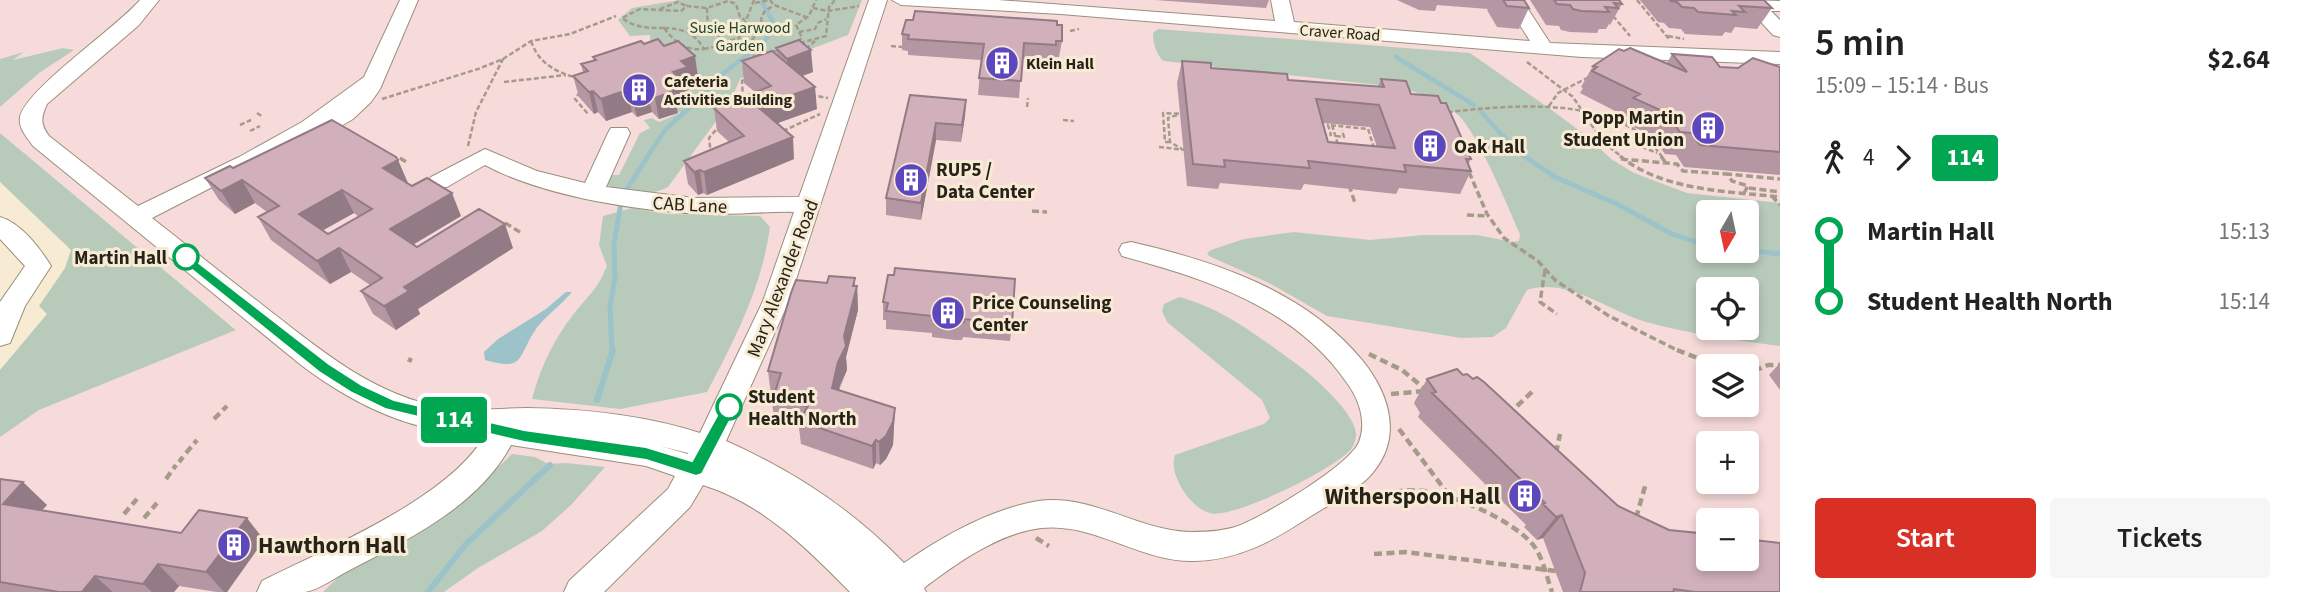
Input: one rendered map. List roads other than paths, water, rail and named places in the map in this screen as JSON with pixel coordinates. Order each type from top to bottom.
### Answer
[{"type":"street","points":[[150,0],[132,20],[48,90],[38,101],[31,127],[41,141],[324,368],[355,388],[391,405],[646,454],[702,458],[745,488],[790,514],[822,540],[895,590],[918,571],[995,530],[1038,514],[1062,513],[1088,517],[1145,539],[1172,545],[1197,546],[1238,541],[1340,482],[1368,456],[1376,436],[1373,401],[1357,373],[1329,343],[1290,313],[1242,285],[1198,267],[1131,250]]},
{"type":"street","points":[[135,217],[247,162],[273,155],[329,125],[377,89],[409,0]]},
{"type":"street","name":"Craver Road","points":[[901,0],[1061,9],[1544,48],[1704,57],[1780,58]]},
{"type":"street","points":[[1280,0],[1286,28]]},
{"type":"street","points":[[1513,0],[1544,48]]},
{"type":"street","name":"Mary Alexander Road","points":[[582,592],[674,504],[702,458],[761,339],[810,205],[871,3]]},
{"type":"street","points":[[1780,6],[1754,4],[1780,31]]},
{"type":"street","points":[[582,190],[619,133]]},
{"type":"street","name":"CAB Lane","points":[[439,182],[485,156],[522,176],[582,190],[669,205],[810,205]]},
{"type":"street","points":[[0,225],[32,256],[38,266],[12,304],[0,336]]},
{"type":"street","points":[[274,592],[434,505],[477,469],[494,449],[494,424]]},
{"type":"water","points":[[566,292],[572,292],[538,327],[518,360],[507,364],[485,360],[484,352],[498,339],[546,309]]},
{"type":"waterway","points":[[647,157],[665,130],[713,86],[717,78],[764,42],[775,26],[762,2],[765,0]]},
{"type":"waterway","points":[[1396,57],[1474,105]]},
{"type":"waterway","points":[[1481,112],[1516,150],[1527,157]]},
{"type":"waterway","points":[[627,189],[648,156]]},
{"type":"waterway","points":[[1524,156],[1555,177],[1617,204],[1672,234],[1696,242]]},
{"type":"waterway","points":[[612,352],[610,307],[615,277],[614,244],[621,203]]},
{"type":"waterway","points":[[1759,252],[1780,254]]},
{"type":"waterway","points":[[597,400],[613,350]]},
{"type":"waterway","points":[[428,592],[466,544],[550,465]]},
{"type":"place","name":"Klein Hall","points":[[1002,63]]},
{"type":"place","name":"Cafeteria Activities Building","points":[[639,90]]},
{"type":"place","name":"Popp Martin Student Union","points":[[1708,128]]},
{"type":"place","name":"Oak Hall","points":[[1430,146]]},
{"type":"place","name":"RUP5 / Data Center","points":[[911,180]]},
{"type":"place","name":"Martin Hall","points":[[186,257]]},
{"type":"place","name":"Price Counseling Center","points":[[948,313]]},
{"type":"place","name":"Student Health North","points":[[729,407]]},
{"type":"place","name":"Witherspoon Hall","points":[[1525,496]]},
{"type":"place","name":"Hawthorn Hall","points":[[234,545]]},
{"type":"park label","name":"Susie Harwood Garden","points":[[740,36]]}]
